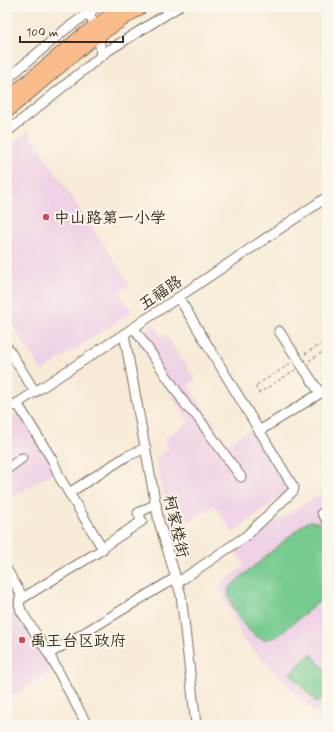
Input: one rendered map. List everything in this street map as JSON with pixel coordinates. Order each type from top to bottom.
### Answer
[{"type":"main road","points":[[7,112],[122,7]]},
{"type":"main road","points":[[7,98],[97,31],[142,7]]},
{"type":"street","points":[[7,132],[101,56],[178,7]]},
{"type":"street","points":[[7,79],[91,9],[97,31],[101,56]]},
{"type":"street","name":"五福路","points":[[7,410],[134,328],[327,197]]},
{"type":"street","points":[[49,654],[176,580],[246,536],[293,491],[294,488],[179,298]]},
{"type":"street","points":[[134,328],[188,408],[196,415],[241,477]]},
{"type":"street","points":[[259,431],[324,391],[300,362],[279,331]]},
{"type":"street","name":"柯家楼街","points":[[124,334],[159,522],[184,612],[196,725]]},
{"type":"street","points":[[7,347],[35,392]]},
{"type":"street","points":[[17,403],[53,461],[69,493],[102,547]]},
{"type":"street","points":[[69,493],[127,456],[146,448]]},
{"type":"street","points":[[7,469],[22,458]]},
{"type":"street","points":[[21,599],[102,550],[102,547],[142,521],[138,513],[156,504]]},
{"type":"street","points":[[7,570],[22,594],[19,603],[21,611],[49,654],[87,725]]},
{"type":"path","points":[[327,340],[300,362],[259,393],[256,390],[255,386],[300,362],[327,349]]},
{"type":"shaded area","name":"中山路第一小学","points":[[28,131],[130,285],[119,292],[132,311],[42,371],[7,316],[7,148]]},
{"type":"shaded area","points":[[154,324],[162,336],[165,334],[196,380],[188,385],[227,444],[255,426],[291,488],[233,533],[214,505],[168,535],[164,529],[170,525],[155,458],[169,449],[164,439],[189,423],[135,337]]},
{"type":"shaded area","points":[[20,412],[56,471],[7,500],[7,420]]},
{"type":"shaded area","points":[[327,489],[327,702],[315,713],[242,638],[219,585],[245,566],[234,549]]},
{"type":"shaded area","name":"禹王台区政府","points":[[7,573],[18,591],[16,605],[55,670],[7,699]]},
{"type":"green space","points":[[310,521],[322,523],[327,527],[327,595],[278,636],[262,639],[250,632],[240,619],[235,611],[228,590],[234,583],[304,524]]},
{"type":"green space","points":[[311,654],[327,672],[327,694],[317,703],[290,673]]},
{"type":"place","name":"中山路第一小学","points":[[46,217]]},
{"type":"place","name":"禹王台区政府","points":[[22,640]]}]
